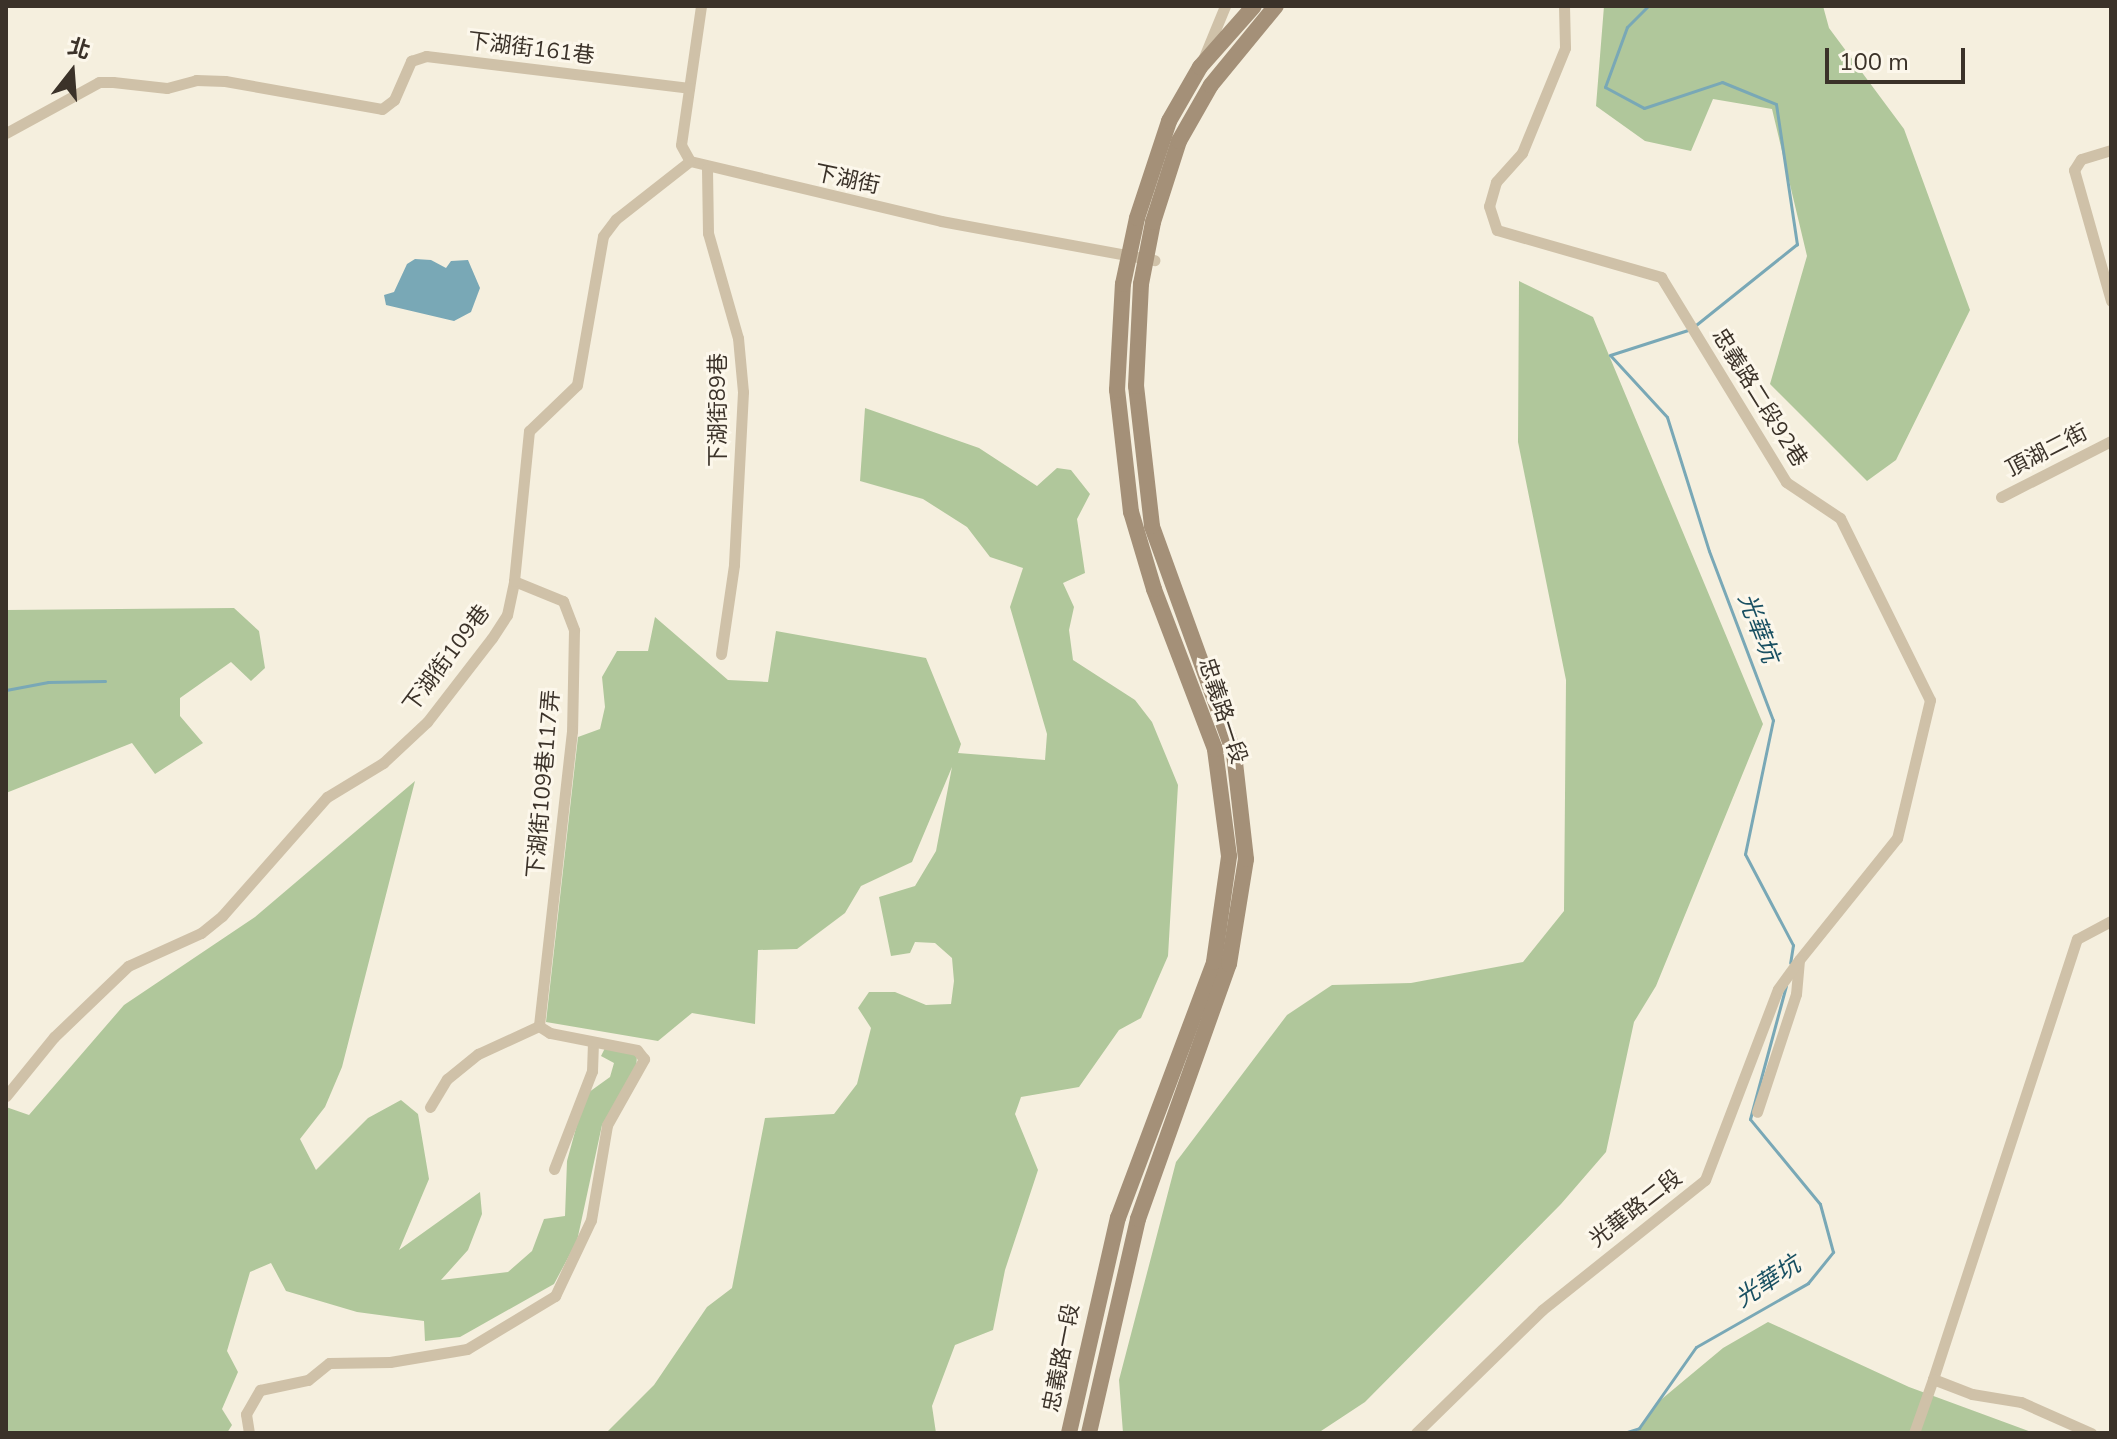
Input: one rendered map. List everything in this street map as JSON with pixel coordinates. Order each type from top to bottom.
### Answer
[{"type":"main road","name":"忠義路一段","points":[[1089,1433],[1122,1272],[1229,964],[1246,859],[1234,753],[1177,626],[1131,512],[1120,431],[1118,328],[1128,254],[1162,136],[1200,67],[1254,6]]},
{"type":"main road","name":"忠義路一段","points":[[1069,1433],[1107,1255],[1136,1148],[1214,962],[1229,856],[1215,749],[1177,626],[1144,474],[1136,351],[1153,222],[1179,141],[1204,98],[1276,6]]},
{"type":"main road","points":[[1136,1148],[1163,1158]]},
{"type":"street","points":[[690,161],[681,145],[701,6]]},
{"type":"street","points":[[1200,67],[1225,6]]},
{"type":"street","name":"忠義路二段92巷","points":[[1564,6],[1565,48],[1522,153],[1496,182],[1489,206],[1497,230],[1661,277],[1786,482],[1840,518],[1930,700],[1897,838],[1799,960]]},
{"type":"street","name":"下湖街161巷","points":[[6,133],[99,82],[167,88],[196,80],[225,81],[382,109],[394,100],[411,61],[426,56],[689,88]]},
{"type":"street","points":[[2111,150],[2081,159],[2074,170],[2111,301]]},
{"type":"street","name":"下湖街","points":[[690,161],[707,169],[941,221],[1149,259]]},
{"type":"street","name":"下湖街109巷","points":[[6,1096],[128,966],[201,933],[222,916],[327,797],[383,763],[427,722],[507,615],[514,581],[529,431],[577,385],[603,236],[616,219],[690,161]]},
{"type":"street","name":"下湖街89巷","points":[[707,169],[708,233],[738,338],[743,392],[734,565],[721,654]]},
{"type":"street","name":"頂湖二街","points":[[2001,497],[2111,441]]},
{"type":"street","name":"下湖街109巷117弄","points":[[514,581],[563,601],[574,630],[571,745],[539,1026]]},
{"type":"street","points":[[1914,1433],[2077,939],[2111,921]]},
{"type":"street","points":[[1757,1112],[1796,994],[1799,960]]},
{"type":"street","name":"光華路二段","points":[[1416,1433],[1542,1310],[1705,1180],[1778,989],[1799,960]]},
{"type":"street","points":[[249,1433],[246,1414],[260,1390],[308,1380],[329,1363],[403,1360],[467,1349],[555,1296],[591,1220],[591,1195],[607,1125],[644,1059],[637,1050],[593,1043],[539,1026],[478,1054],[447,1079],[430,1107]]},
{"type":"street","points":[[554,1169],[592,1071],[593,1043]]},
{"type":"street","points":[[1933,1379],[1972,1394],[2021,1402],[2091,1433]]},
{"type":"green space","points":[[1604,6],[1823,6],[1829,28],[1904,129],[1970,310],[1896,460],[1867,481],[1770,384],[1807,256],[1772,109],[1713,99],[1691,151],[1645,141],[1596,106]]},
{"type":"green space","points":[[1519,281],[1593,317],[1763,724],[1656,986],[1634,1022],[1606,1152],[1561,1204],[1365,1402],[1318,1433],[1123,1433],[1119,1380],[1176,1162],[1287,1015],[1332,985],[1411,983],[1523,962],[1564,911],[1566,680],[1518,442]]},
{"type":"green space","points":[[865,408],[979,448],[1037,486],[1057,468],[1071,470],[1090,494],[1077,519],[1085,573],[1063,583],[1074,607],[1069,630],[1073,660],[1135,700],[1152,722],[1178,785],[1168,956],[1141,1018],[1119,1030],[1079,1087],[1021,1097],[1015,1114],[1038,1170],[1005,1270],[993,1330],[955,1345],[932,1406],[936,1433],[606,1433],[654,1385],[707,1307],[732,1288],[765,1118],[834,1114],[857,1084],[871,1028],[858,1008],[869,992],[895,992],[926,1005],[951,1004],[954,981],[952,958],[935,943],[915,942],[910,953],[891,956],[879,897],[915,886],[936,851],[952,767],[912,862],[861,886],[845,913],[797,949],[758,950],[755,1024],[692,1013],[658,1041],[546,1022],[578,737],[600,729],[605,707],[602,677],[617,651],[648,651],[655,617],[728,680],[768,682],[776,631],[926,658],[961,744],[958,753],[1045,760],[1047,734],[1010,607],[1023,568],[990,557],[967,527],[923,499],[860,481]]},
{"type":"green space","points":[[234,608],[259,631],[265,668],[251,681],[231,662],[180,698],[180,716],[203,743],[155,774],[132,743],[6,793],[6,610]]},
{"type":"green space","points":[[415,781],[342,1067],[325,1107],[300,1139],[316,1170],[368,1118],[401,1100],[418,1114],[429,1179],[399,1250],[480,1192],[482,1214],[468,1250],[441,1280],[508,1272],[532,1251],[544,1219],[565,1216],[567,1161],[585,1095],[610,1077],[614,1063],[601,1056],[606,1046],[637,1054],[636,1072],[602,1125],[577,1241],[554,1284],[460,1337],[425,1341],[424,1321],[357,1312],[286,1291],[271,1263],[250,1272],[227,1351],[238,1372],[222,1409],[232,1425],[227,1433],[6,1433],[6,1107],[29,1115],[124,1005],[255,917]]},
{"type":"green space","points":[[1768,1322],[1909,1387],[2034,1433],[1636,1433],[1657,1403],[1723,1348]]},
{"type":"water","points":[[415,259],[431,260],[446,268],[451,261],[468,260],[480,288],[471,312],[454,321],[386,305],[384,295],[394,292],[407,264]]},
{"type":"waterway","name":"光華坑","points":[[1648,6],[1627,27],[1605,87],[1644,108],[1722,82],[1776,104],[1797,244],[1691,329],[1610,355],[1667,417],[1709,551],[1773,720],[1745,854],[1793,945],[1790,963]]},
{"type":"waterway","points":[[6,690],[48,682],[105,681]]},
{"type":"waterway","name":"光華坑","points":[[1624,1433],[1639,1428],[1696,1347],[1808,1283],[1833,1252],[1820,1204],[1750,1119],[1786,986]]}]
